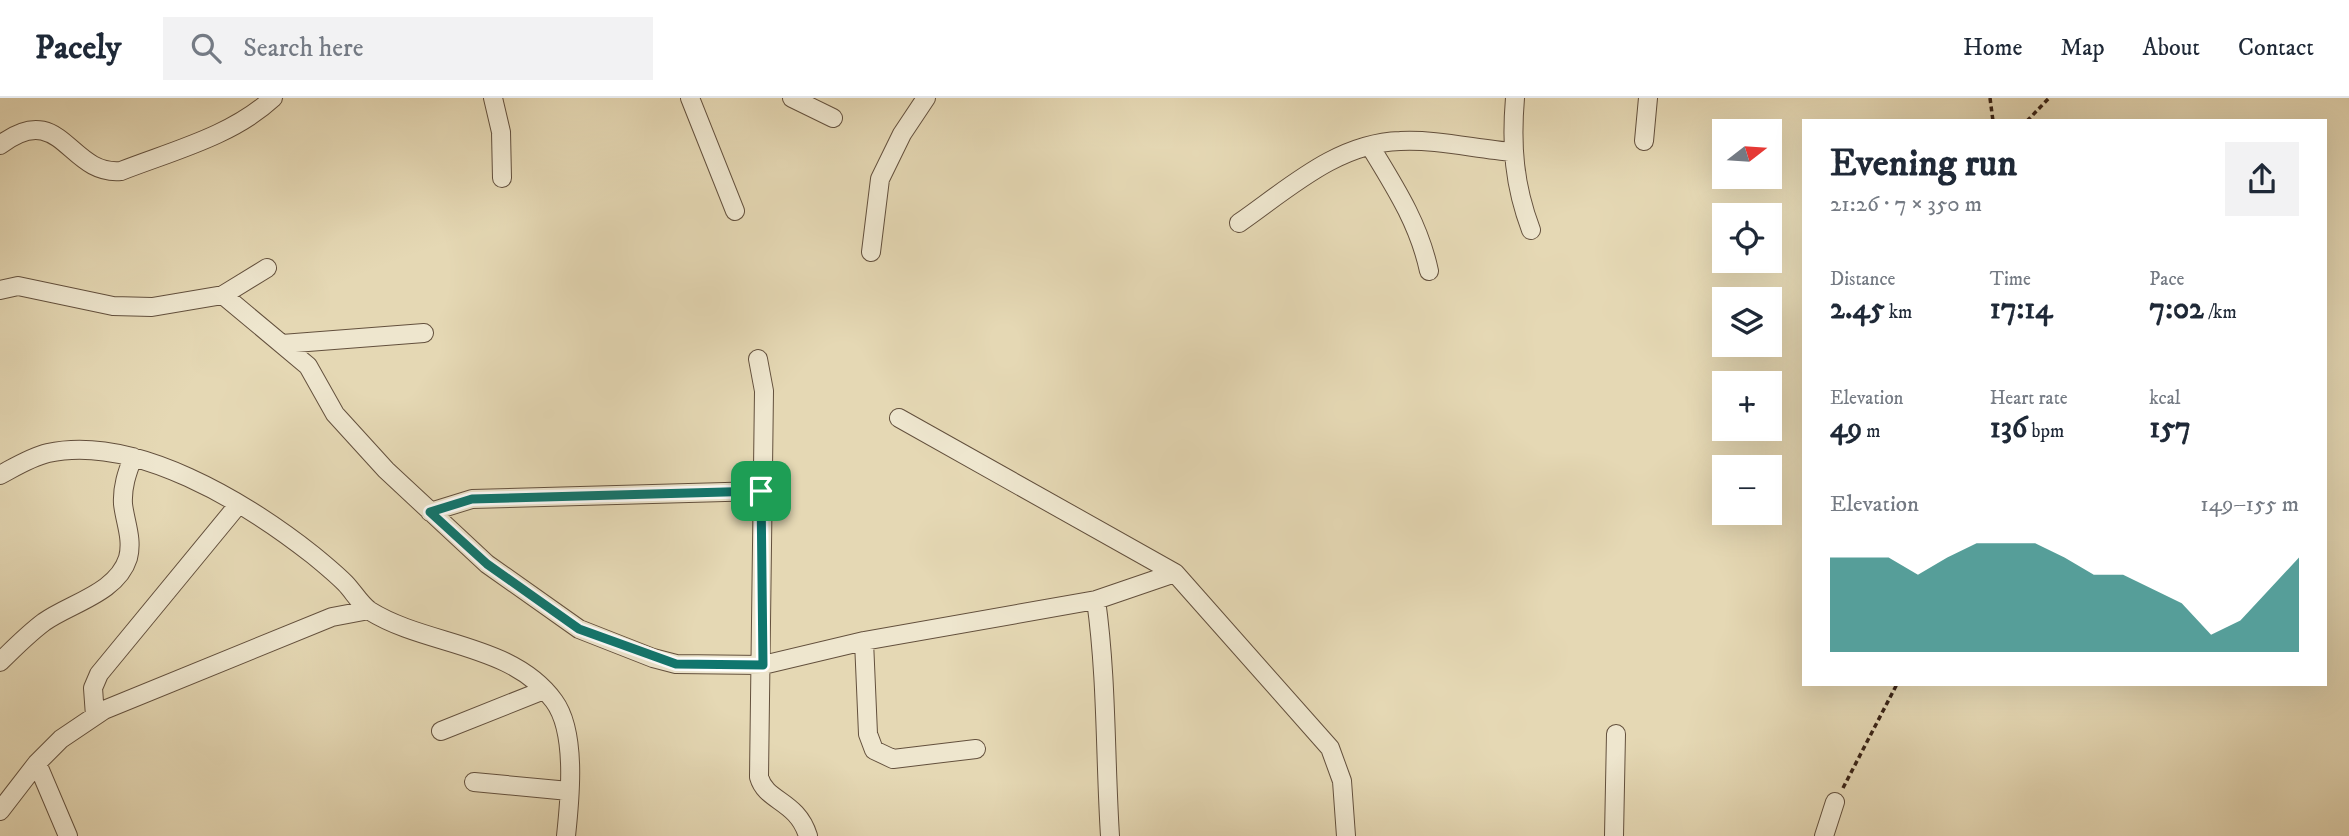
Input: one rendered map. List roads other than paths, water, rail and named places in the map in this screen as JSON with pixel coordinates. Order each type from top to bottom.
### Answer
[{"type":"street","points":[[0,145],[34,125],[51,125],[66,137],[88,163],[110,172],[121,171],[233,126],[256,113],[273,98]]},
{"type":"street","points":[[494,98],[501,132],[502,178]]},
{"type":"street","points":[[690,98],[735,211]]},
{"type":"street","points":[[792,98],[833,118]]},
{"type":"street","points":[[871,252],[880,178],[902,134],[926,98]]},
{"type":"street","points":[[1516,98],[1513,152],[1516,184],[1531,230]]},
{"type":"street","points":[[1644,141],[1648,98]]},
{"type":"street","points":[[1239,223],[1334,157],[1370,146],[1400,141],[1513,152]]},
{"type":"street","points":[[1370,146],[1407,208],[1424,246],[1429,271]]},
{"type":"street","points":[[0,290],[18,286],[113,306],[152,307],[223,295],[267,268]]},
{"type":"street","points":[[223,295],[308,366],[335,414],[386,470],[487,564],[579,629],[676,664],[763,665],[864,640],[1096,600],[1175,573]]},
{"type":"street","points":[[282,344],[424,333]]},
{"type":"street","points":[[758,359],[764,391],[761,491],[763,665],[759,777],[766,790],[788,805],[803,820],[807,836]]},
{"type":"street","points":[[899,418],[1175,573],[1331,748],[1342,780],[1346,836]]},
{"type":"street","points":[[0,475],[31,458],[58,451],[104,452],[133,457],[196,478],[310,553],[345,582],[369,610],[518,670],[544,690],[555,702],[562,718],[570,765],[566,836]]},
{"type":"street","points":[[0,662],[43,623],[116,578],[127,559],[130,542],[123,503],[124,482],[133,457]]},
{"type":"street","points":[[430,512],[472,499],[761,491]]},
{"type":"street","points":[[95,716],[93,688],[99,674],[238,505]]},
{"type":"street","points":[[1096,600],[1105,666],[1104,738],[1110,836]]},
{"type":"street","points":[[0,811],[37,763],[61,739],[95,716],[332,617],[369,610]]},
{"type":"street","points":[[864,640],[868,734],[874,750],[893,759],[976,749]]},
{"type":"street","points":[[441,731],[544,690]]},
{"type":"street","points":[[1614,836],[1616,734]]},
{"type":"street","points":[[37,763],[68,836]]},
{"type":"street","points":[[474,782],[569,791]]},
{"type":"street","points":[[1824,836],[1835,802]]}]
